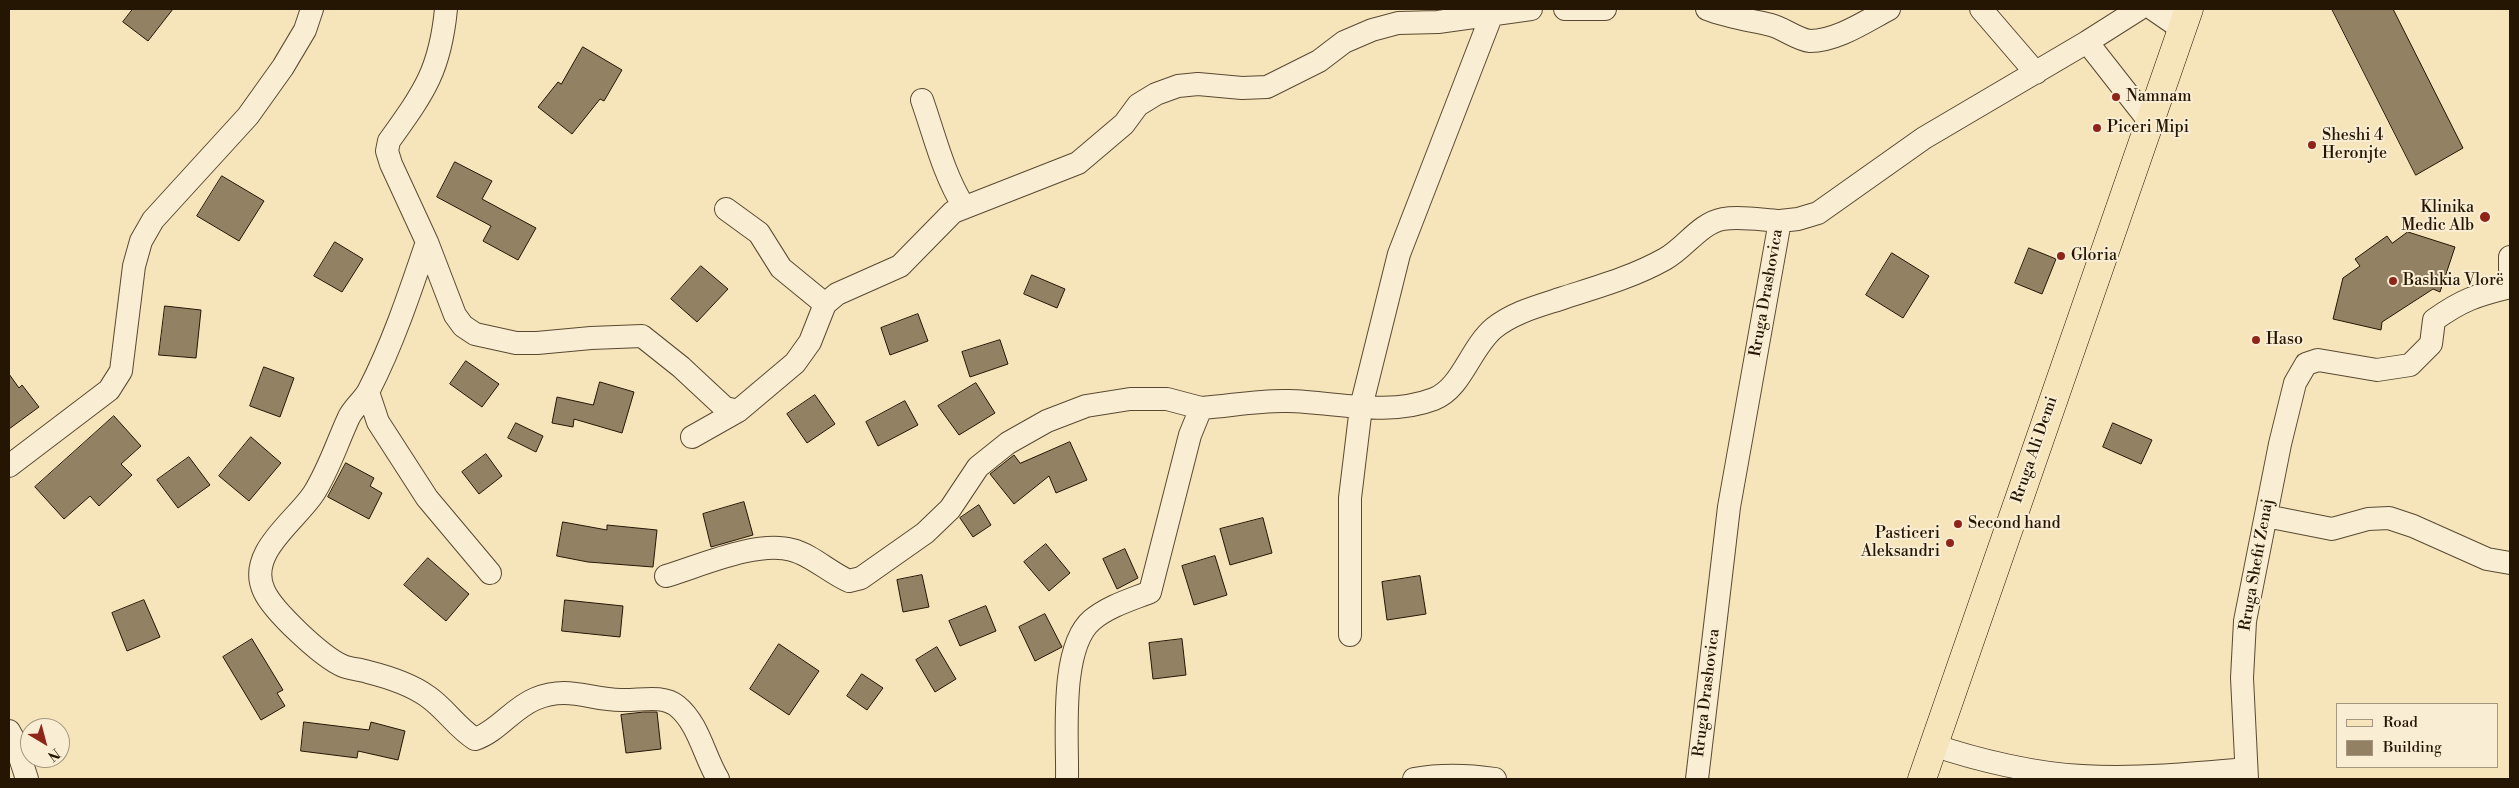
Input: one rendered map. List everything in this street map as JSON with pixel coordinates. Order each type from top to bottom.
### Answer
[{"type":"main road","name":"Rruga Ali Demi","points":[[1922,779],[2185,19]]},
{"type":"street","points":[[9,466],[109,390],[121,371],[134,266],[141,241],[153,220],[248,116],[283,67],[305,30],[312,9]]},
{"type":"street","points":[[446,9],[438,60],[424,92],[389,141],[387,151],[397,178],[427,242],[455,315],[463,326],[475,334],[516,343],[537,344],[591,338],[642,336],[682,366],[726,408],[738,411]]},
{"type":"street","points":[[692,437],[738,411],[795,363],[810,342],[825,304],[837,294],[900,266],[918,250],[935,229],[953,212],[1078,163],[1124,124],[1138,105],[1156,94],[1178,86],[1198,84],[1242,88],[1267,87],[1319,61],[1344,42],[1372,30],[1398,23],[1438,22],[1531,9]]},
{"type":"street","points":[[1565,9],[1605,9]]},
{"type":"street","points":[[1707,9],[1744,21],[1772,25],[1809,41],[1828,38],[1853,28],[1889,9]]},
{"type":"street","points":[[1983,9],[2036,73]]},
{"type":"street","name":"Rruga Drashovica","points":[[1697,779],[1729,507],[1780,222],[1818,213],[1924,138],[2036,73],[2139,9]]},
{"type":"street","points":[[2153,9],[2185,19]]},
{"type":"street","points":[[1350,635],[1350,498],[1361,407],[1399,254],[1492,14]]},
{"type":"street","points":[[2087,42],[2150,121]]},
{"type":"street","points":[[922,100],[938,145],[945,172],[964,208]]},
{"type":"street","points":[[726,209],[758,233],[780,268],[825,304]]},
{"type":"street","points":[[666,576],[744,552],[773,547],[793,550],[849,581],[861,578],[925,533],[950,509],[978,467],[1008,443],[1046,421],[1086,406],[1130,399],[1167,399],[1201,408],[1285,401],[1321,402],[1361,407],[1413,405],[1436,398],[1453,386],[1474,350],[1494,328],[1519,313],[1639,271],[1666,259],[1690,242],[1706,226],[1723,219],[1780,222]]},
{"type":"street","points":[[427,242],[397,328],[368,392],[350,415],[332,459],[313,494],[270,546],[261,560],[259,574],[264,591],[282,613],[326,657],[344,666],[398,680],[428,696],[467,734],[475,739],[483,736],[515,710],[535,699],[555,693],[580,692],[621,700],[665,700],[676,706],[690,719],[718,779]]},
{"type":"street","name":"Rruga Shefit Zenaj","points":[[2247,774],[2242,678],[2245,621],[2295,383],[2306,364],[2318,360],[2377,370],[2410,365],[2432,344],[2434,320],[2458,302],[2510,287]]},
{"type":"street","points":[[368,392],[378,422],[427,498],[490,573]]},
{"type":"street","points":[[1066,779],[1068,676],[1077,646],[1090,622],[1102,613],[1150,592],[1187,444],[1201,408]]},
{"type":"street","points":[[2266,516],[2332,529],[2368,519],[2390,518],[2488,559],[2510,563]]},
{"type":"street","points":[[9,731],[15,742],[26,779]]},
{"type":"street","points":[[1933,745],[2014,766],[2081,776],[2247,774]]},
{"type":"street","points":[[1414,779],[1434,776],[1470,775],[1495,779]]},
{"type":"building","points":[[133,9],[173,9],[148,41],[123,22]]},
{"type":"building","points":[[2332,9],[2393,9],[2463,148],[2416,175]]},
{"type":"building","points":[[583,47],[622,70],[604,101],[600,99],[572,134],[538,107],[558,82],[561,84]]},
{"type":"building","points":[[455,162],[492,181],[482,199],[536,228],[518,260],[483,241],[491,226],[437,197]]},
{"type":"building","points":[[222,176],[264,201],[239,241],[197,216]]},
{"type":"building","name":"Bashkia Vlorë","points":[[2408,232],[2455,247],[2440,292],[2433,289],[2382,322],[2381,330],[2333,319],[2343,278],[2360,266],[2355,259],[2387,236],[2392,243]]},
{"type":"building","points":[[335,242],[363,259],[342,292],[314,276]]},
{"type":"building","points":[[2029,248],[2056,259],[2042,294],[2015,283]]},
{"type":"building","points":[[1892,253],[1929,276],[1903,318],[1866,295]]},
{"type":"building","points":[[701,266],[728,289],[697,322],[671,299]]},
{"type":"building","points":[[1032,275],[1065,289],[1057,308],[1024,294]]},
{"type":"building","points":[[165,306],[201,310],[196,358],[159,355]]},
{"type":"building","points":[[918,314],[928,341],[890,355],[881,328]]},
{"type":"building","points":[[1000,340],[1008,364],[970,377],[962,352]]},
{"type":"building","points":[[466,361],[499,384],[482,407],[450,384]]},
{"type":"building","points":[[264,367],[294,378],[280,417],[250,406]]},
{"type":"building","points":[[9,374],[19,388],[22,385],[39,407],[9,429]]},
{"type":"building","points":[[600,382],[634,392],[622,433],[574,419],[573,427],[552,423],[557,397],[593,405]]},
{"type":"building","points":[[976,383],[995,413],[959,435],[938,406]]},
{"type":"building","points":[[815,395],[835,424],[807,443],[787,414]]},
{"type":"building","points":[[905,401],[918,425],[878,446],[866,422]]},
{"type":"building","points":[[114,416],[141,446],[121,464],[132,475],[99,506],[90,496],[64,519],[35,487]]},
{"type":"building","points":[[516,423],[543,436],[536,452],[508,438]]},
{"type":"building","points":[[2113,423],[2152,440],[2141,464],[2103,447]]},
{"type":"building","points":[[251,437],[281,463],[249,501],[219,476]]},
{"type":"building","points":[[1070,442],[1087,480],[1056,493],[1049,476],[1014,504],[990,474],[1014,455],[1020,463]]},
{"type":"building","points":[[486,454],[502,476],[479,494],[462,472]]},
{"type":"building","points":[[189,457],[210,485],[178,508],[157,480]]},
{"type":"building","points":[[346,463],[374,478],[370,486],[382,493],[369,519],[328,497]]},
{"type":"building","points":[[744,502],[753,535],[711,547],[703,514]]},
{"type":"building","points":[[979,505],[991,525],[973,537],[960,518]]},
{"type":"building","points":[[1263,518],[1272,553],[1230,565],[1220,529]]},
{"type":"building","points":[[563,522],[607,530],[607,525],[657,530],[653,567],[588,562],[557,556]]},
{"type":"building","points":[[1046,544],[1070,573],[1049,591],[1024,562]]},
{"type":"building","points":[[1125,549],[1138,578],[1117,589],[1103,559]]},
{"type":"building","points":[[1215,556],[1227,595],[1194,605],[1182,566]]},
{"type":"building","points":[[428,558],[469,594],[446,621],[404,585]]},
{"type":"building","points":[[922,575],[929,607],[903,612],[897,580]]},
{"type":"building","points":[[1420,576],[1426,614],[1387,620],[1382,582]]},
{"type":"building","points":[[144,600],[160,637],[127,651],[112,613]]},
{"type":"building","points":[[565,600],[623,606],[620,637],[562,631]]},
{"type":"building","points":[[986,606],[996,631],[960,646],[949,621]]},
{"type":"building","points":[[1045,614],[1062,647],[1035,661],[1019,627]]},
{"type":"building","points":[[252,639],[283,690],[277,693],[285,706],[261,720],[223,657]]},
{"type":"building","points":[[1182,639],[1186,675],[1153,679],[1149,643]]},
{"type":"building","points":[[779,644],[819,671],[789,715],[750,689]]},
{"type":"building","points":[[937,647],[956,679],[935,692],[916,660]]},
{"type":"building","points":[[862,674],[883,688],[867,710],[847,696]]},
{"type":"building","points":[[657,712],[661,749],[626,753],[621,715]]},
{"type":"building","points":[[304,722],[369,730],[371,722],[405,731],[398,760],[358,751],[357,758],[301,751]]},
{"type":"place","name":"Namnam","points":[[2116,97]]},
{"type":"place","name":"Piceri Mipi","points":[[2097,128]]},
{"type":"place","name":"Sheshi 4 Heronjte","points":[[2312,145]]},
{"type":"place","name":"Klinika Medic Alb","points":[[2485,217]]},
{"type":"place","name":"Gloria","points":[[2061,256]]},
{"type":"place","name":"Bashkia Vlorë","points":[[2393,281]]},
{"type":"place","name":"Haso","points":[[2256,340]]},
{"type":"place","name":"Second hand","points":[[1958,524]]},
{"type":"place","name":"Pasticeri Aleksandri","points":[[1950,543]]}]
